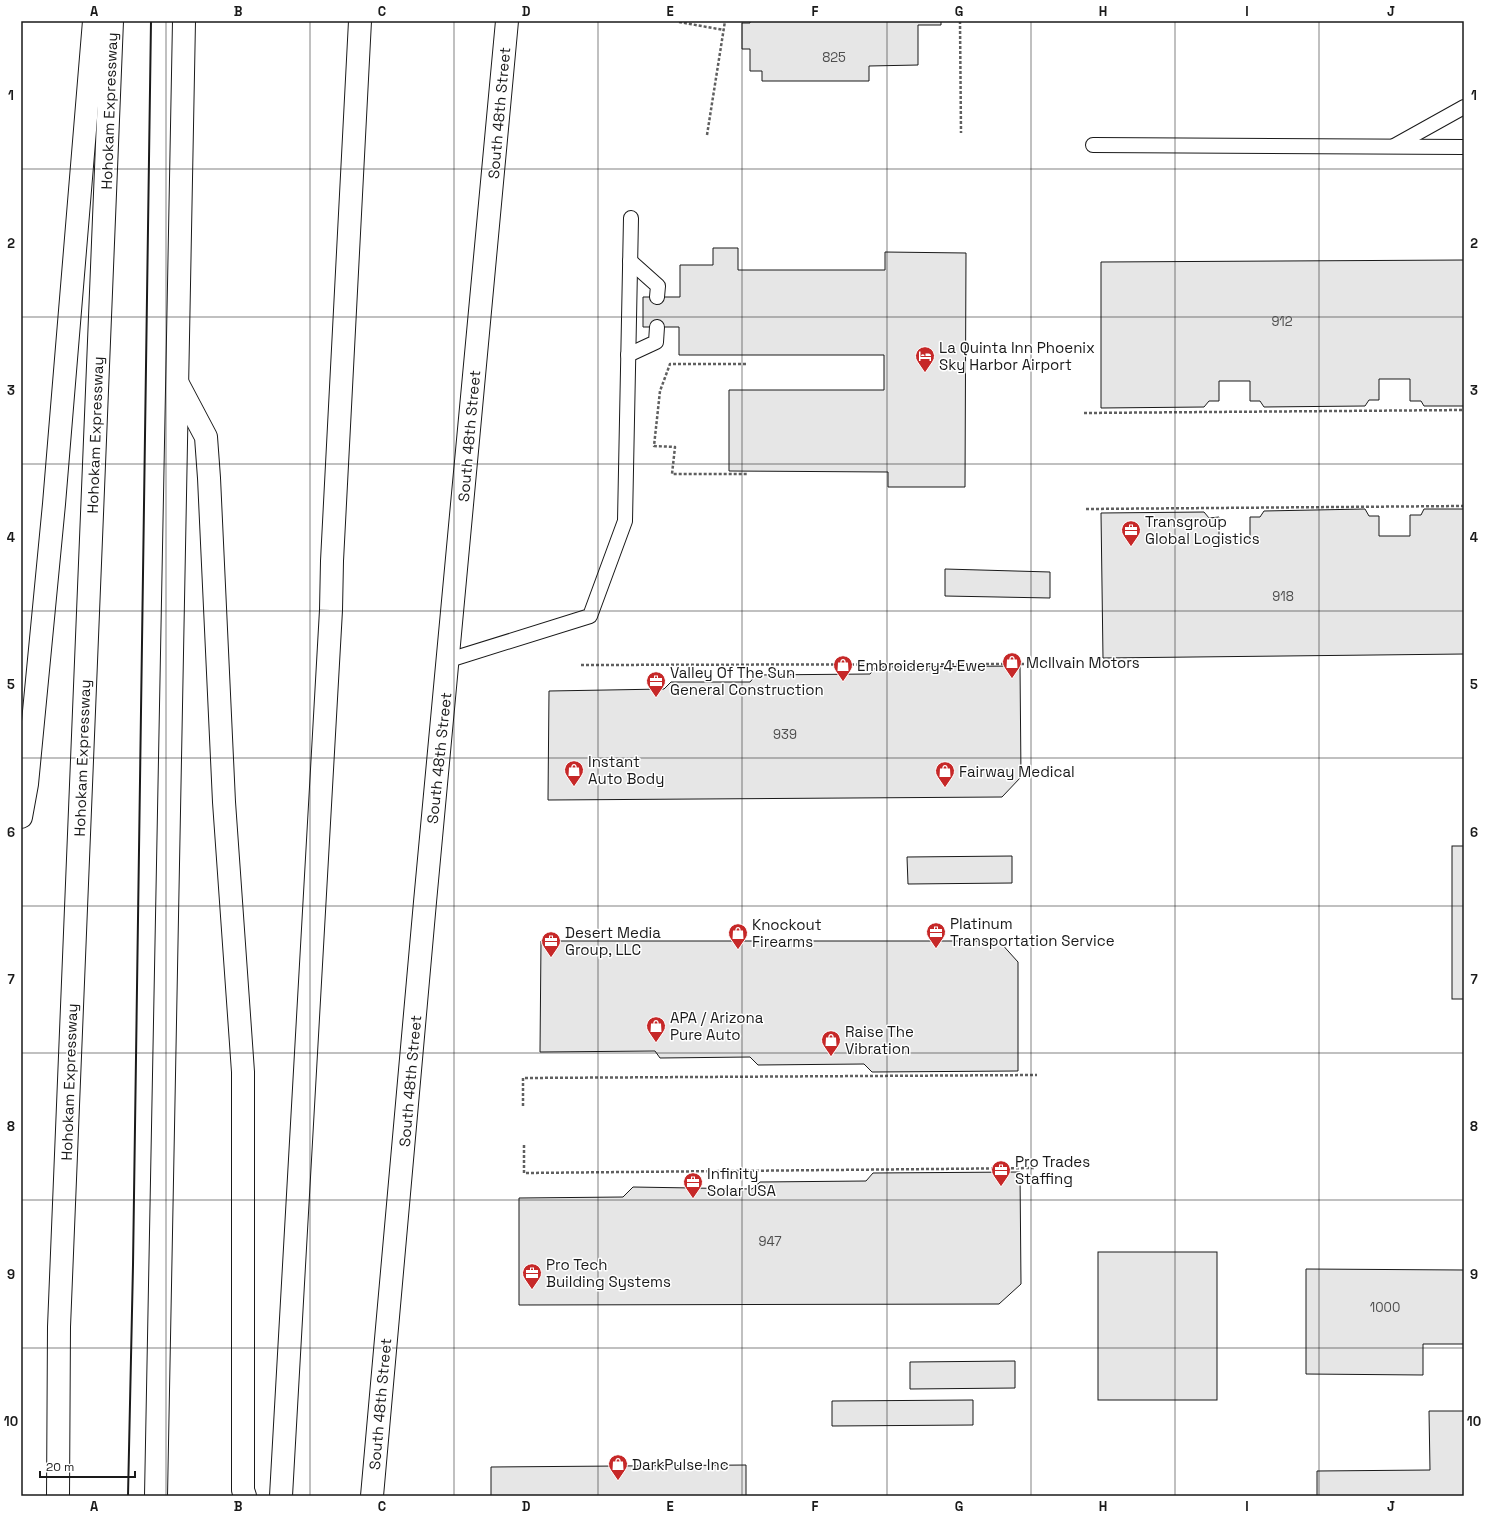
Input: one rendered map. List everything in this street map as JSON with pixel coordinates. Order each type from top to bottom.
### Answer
[{"type":"main road","points":[[21,817],[27,784],[54,504],[94,21]]},
{"type":"main road","name":"Hohokam Expressway","points":[[58,1496],[59,1327],[112,21]]},
{"type":"main road","points":[[156,1496],[184,21]]},
{"type":"main road","points":[[281,1496],[331,618],[332,561],[360,21]]},
{"type":"main road","name":"South 48th Street","points":[[372,1496],[426,894],[508,21]]},
{"type":"main road","points":[[177,382],[206,437],[209,478],[224,802],[244,1072],[243,1490],[245,1496]]},
{"type":"lane","points":[[1392,147],[1464,107]]},
{"type":"lane","points":[[1093,145],[1464,147]]},
{"type":"lane","points":[[449,660],[590,616],[625,520],[631,218]]},
{"type":"lane","points":[[630,260],[658,286],[657,297]]},
{"type":"lane","points":[[628,355],[656,342],[657,327]]},
{"type":"path","points":[[707,135],[725,21]]},
{"type":"path","points":[[960,21],[961,133]]},
{"type":"path","points":[[679,22],[724,30]]},
{"type":"path","points":[[746,364],[670,364],[660,390],[654,446],[675,447],[672,474],[747,474]]},
{"type":"path","points":[[1084,413],[1464,410]]},
{"type":"path","points":[[1086,509],[1464,506]]},
{"type":"path","points":[[581,665],[1035,664]]},
{"type":"path","points":[[523,1106],[523,1078],[1037,1075]]},
{"type":"path","points":[[524,1145],[524,1173],[1036,1168]]},
{"type":"building","points":[[750,21],[941,21],[941,25],[918,25],[918,65],[869,66],[869,81],[762,81],[762,71],[750,71],[750,49],[742,49],[742,23],[750,23]]},
{"type":"building","name":"La Quinta Inn Phoenix Sky Harbor Airport","points":[[713,248],[738,248],[738,270],[885,270],[885,252],[966,253],[965,487],[888,487],[888,472],[729,471],[729,390],[884,390],[884,355],[679,355],[679,327],[643,327],[643,297],[680,297],[680,265],[713,265]]},
{"type":"building","points":[[1464,260],[1464,406],[1424,406],[1421,401],[1410,401],[1410,379],[1379,379],[1379,400],[1369,400],[1365,406],[1264,407],[1260,401],[1250,401],[1250,381],[1219,381],[1219,401],[1209,401],[1204,407],[1101,408],[1101,262]]},
{"type":"building","points":[[1365,509],[1369,516],[1379,516],[1379,536],[1410,536],[1410,515],[1421,515],[1424,509],[1464,509],[1464,654],[1103,658],[1101,513],[1204,512],[1209,518],[1219,517],[1219,538],[1250,537],[1250,517],[1260,517],[1264,511]]},
{"type":"building","points":[[945,569],[1050,572],[1050,598],[945,596]]},
{"type":"building","points":[[1020,666],[1021,777],[1002,797],[548,800],[549,691],[664,689],[671,682],[750,682],[756,675],[870,674],[876,667]]},
{"type":"building","points":[[1452,846],[1464,846],[1464,999],[1452,999]]},
{"type":"building","points":[[1012,856],[1012,883],[908,884],[907,857]]},
{"type":"building","points":[[541,941],[999,941],[1018,962],[1018,1071],[872,1072],[864,1064],[758,1065],[750,1057],[660,1058],[655,1051],[540,1052]]},
{"type":"building","points":[[1020,1172],[1021,1284],[999,1304],[519,1305],[519,1198],[623,1197],[633,1187],[752,1189],[760,1182],[866,1181],[873,1173]]},
{"type":"building","points":[[1098,1252],[1217,1252],[1217,1400],[1098,1400]]},
{"type":"building","points":[[1306,1269],[1464,1270],[1464,1344],[1423,1344],[1423,1375],[1306,1374]]},
{"type":"building","points":[[1015,1361],[1015,1388],[910,1389],[910,1362]]},
{"type":"building","points":[[973,1400],[973,1425],[832,1426],[832,1401]]},
{"type":"building","points":[[1429,1411],[1464,1411],[1464,1496],[1317,1496],[1317,1471],[1430,1470]]},
{"type":"building","name":"DarkPulse Inc","points":[[746,1465],[746,1496],[491,1496],[491,1467]]},
{"type":"wall","points":[[128,1496],[133,1265],[151,21]]},
{"type":"place","name":"La Quinta Inn Phoenix Sky Harbor Airport","points":[[925,373]]},
{"type":"place","name":"Transgroup Global Logistics","points":[[1131,547]]},
{"type":"place","name":"McIlvain Motors","points":[[1012,679]]},
{"type":"place","name":"Embroidery 4 Ewe","points":[[843,682]]},
{"type":"place","name":"Valley Of The Sun General Construction","points":[[656,698]]},
{"type":"place","name":"Instant Auto Body","points":[[574,787]]},
{"type":"place","name":"Fairway Medical","points":[[945,788]]},
{"type":"place","name":"Platinum Transportation Service","points":[[936,949]]},
{"type":"place","name":"Knockout Firearms","points":[[738,950]]},
{"type":"place","name":"Desert Media Group, LLC","points":[[551,958]]},
{"type":"place","name":"APA / Arizona Pure Auto","points":[[656,1043]]},
{"type":"place","name":"Raise The Vibration","points":[[831,1057]]},
{"type":"place","name":"Pro Trades Staffing","points":[[1001,1187]]},
{"type":"place","name":"Infinity Solar USA","points":[[693,1199]]},
{"type":"place","name":"Pro Tech Building Systems","points":[[532,1290]]},
{"type":"place","name":"DarkPulse Inc","points":[[618,1481]]}]
